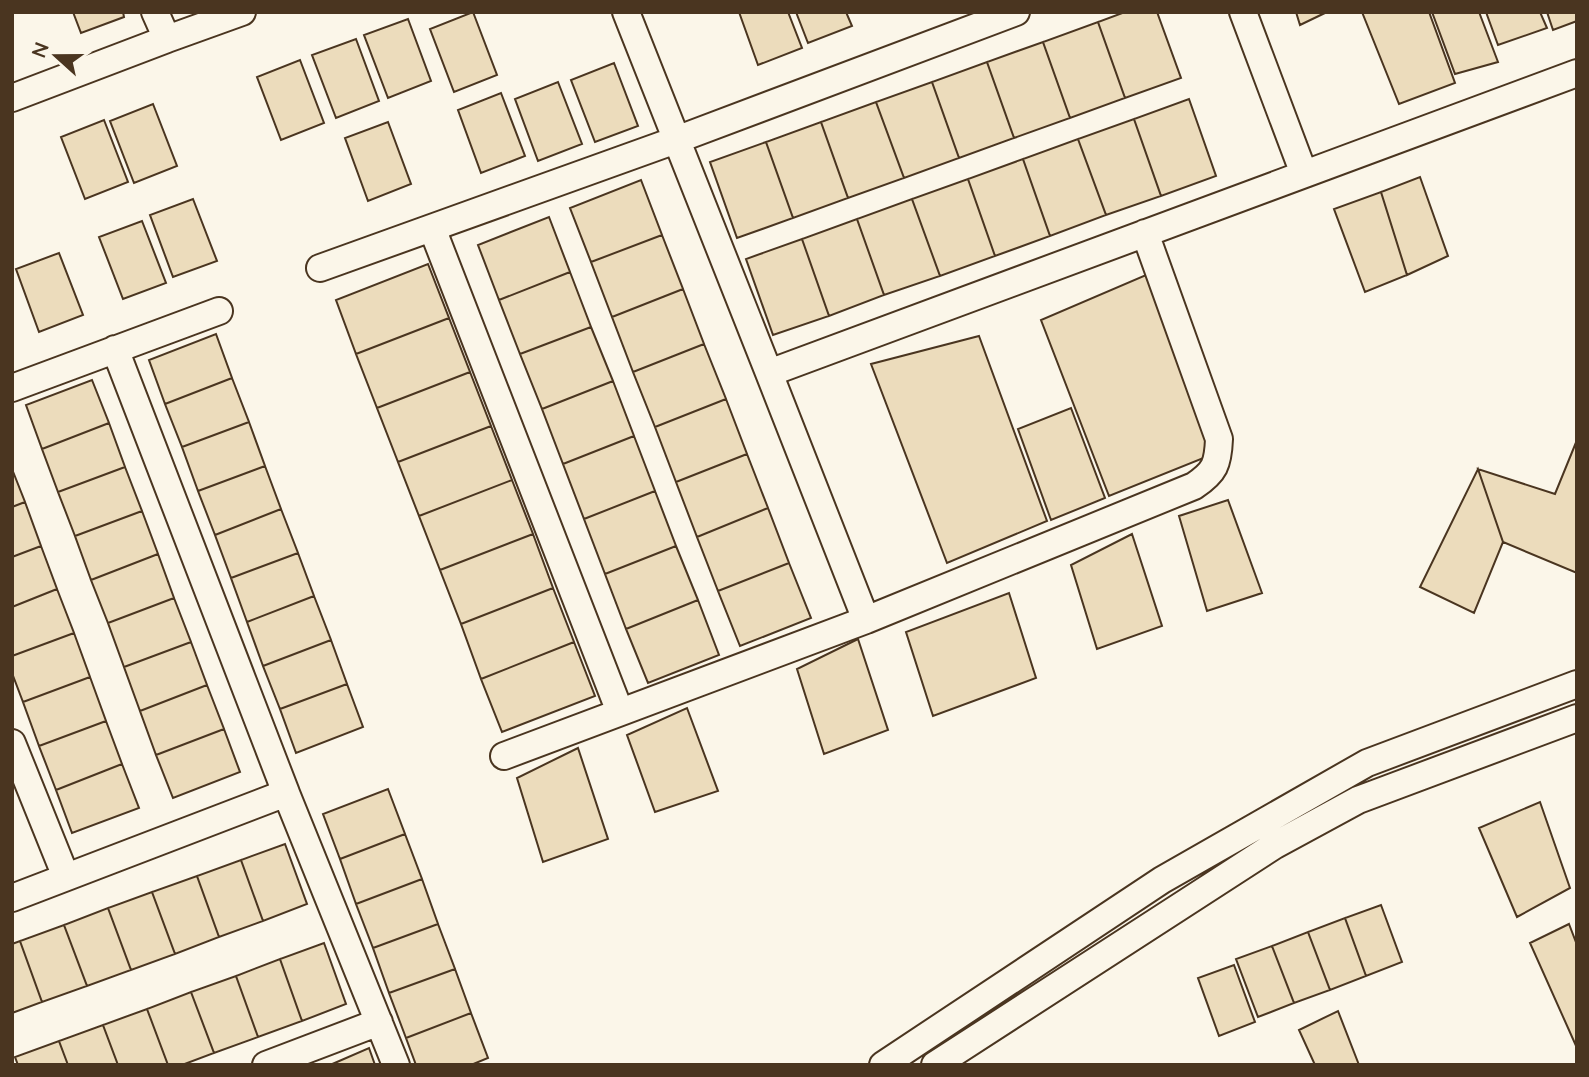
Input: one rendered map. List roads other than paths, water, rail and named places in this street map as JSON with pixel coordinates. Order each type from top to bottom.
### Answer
[{"type":"street","points":[[155,12],[167,39]]},
{"type":"street","points":[[12,98],[242,12]]},
{"type":"street","points":[[626,12],[866,620]]},
{"type":"street","points":[[320,268],[676,140],[1016,12]]},
{"type":"street","points":[[1243,12],[1304,174]]},
{"type":"street","points":[[769,373],[1577,72]]},
{"type":"street","points":[[432,228],[620,712]]},
{"type":"street","points":[[503,756],[866,620],[1194,486],[1209,476],[1219,459],[1219,439],[1145,233]]},
{"type":"street","points":[[12,388],[219,310]]},
{"type":"street","points":[[115,349],[286,793],[396,1065]]},
{"type":"street","points":[[883,1065],[1162,880],[1367,763],[1577,684]]},
{"type":"street","points":[[935,1065],[1287,839],[1358,800],[1577,718]]},
{"type":"street","points":[[12,743],[66,877]]},
{"type":"street","points":[[12,898],[286,793]]},
{"type":"street","points":[[266,1065],[379,1022]]}]
